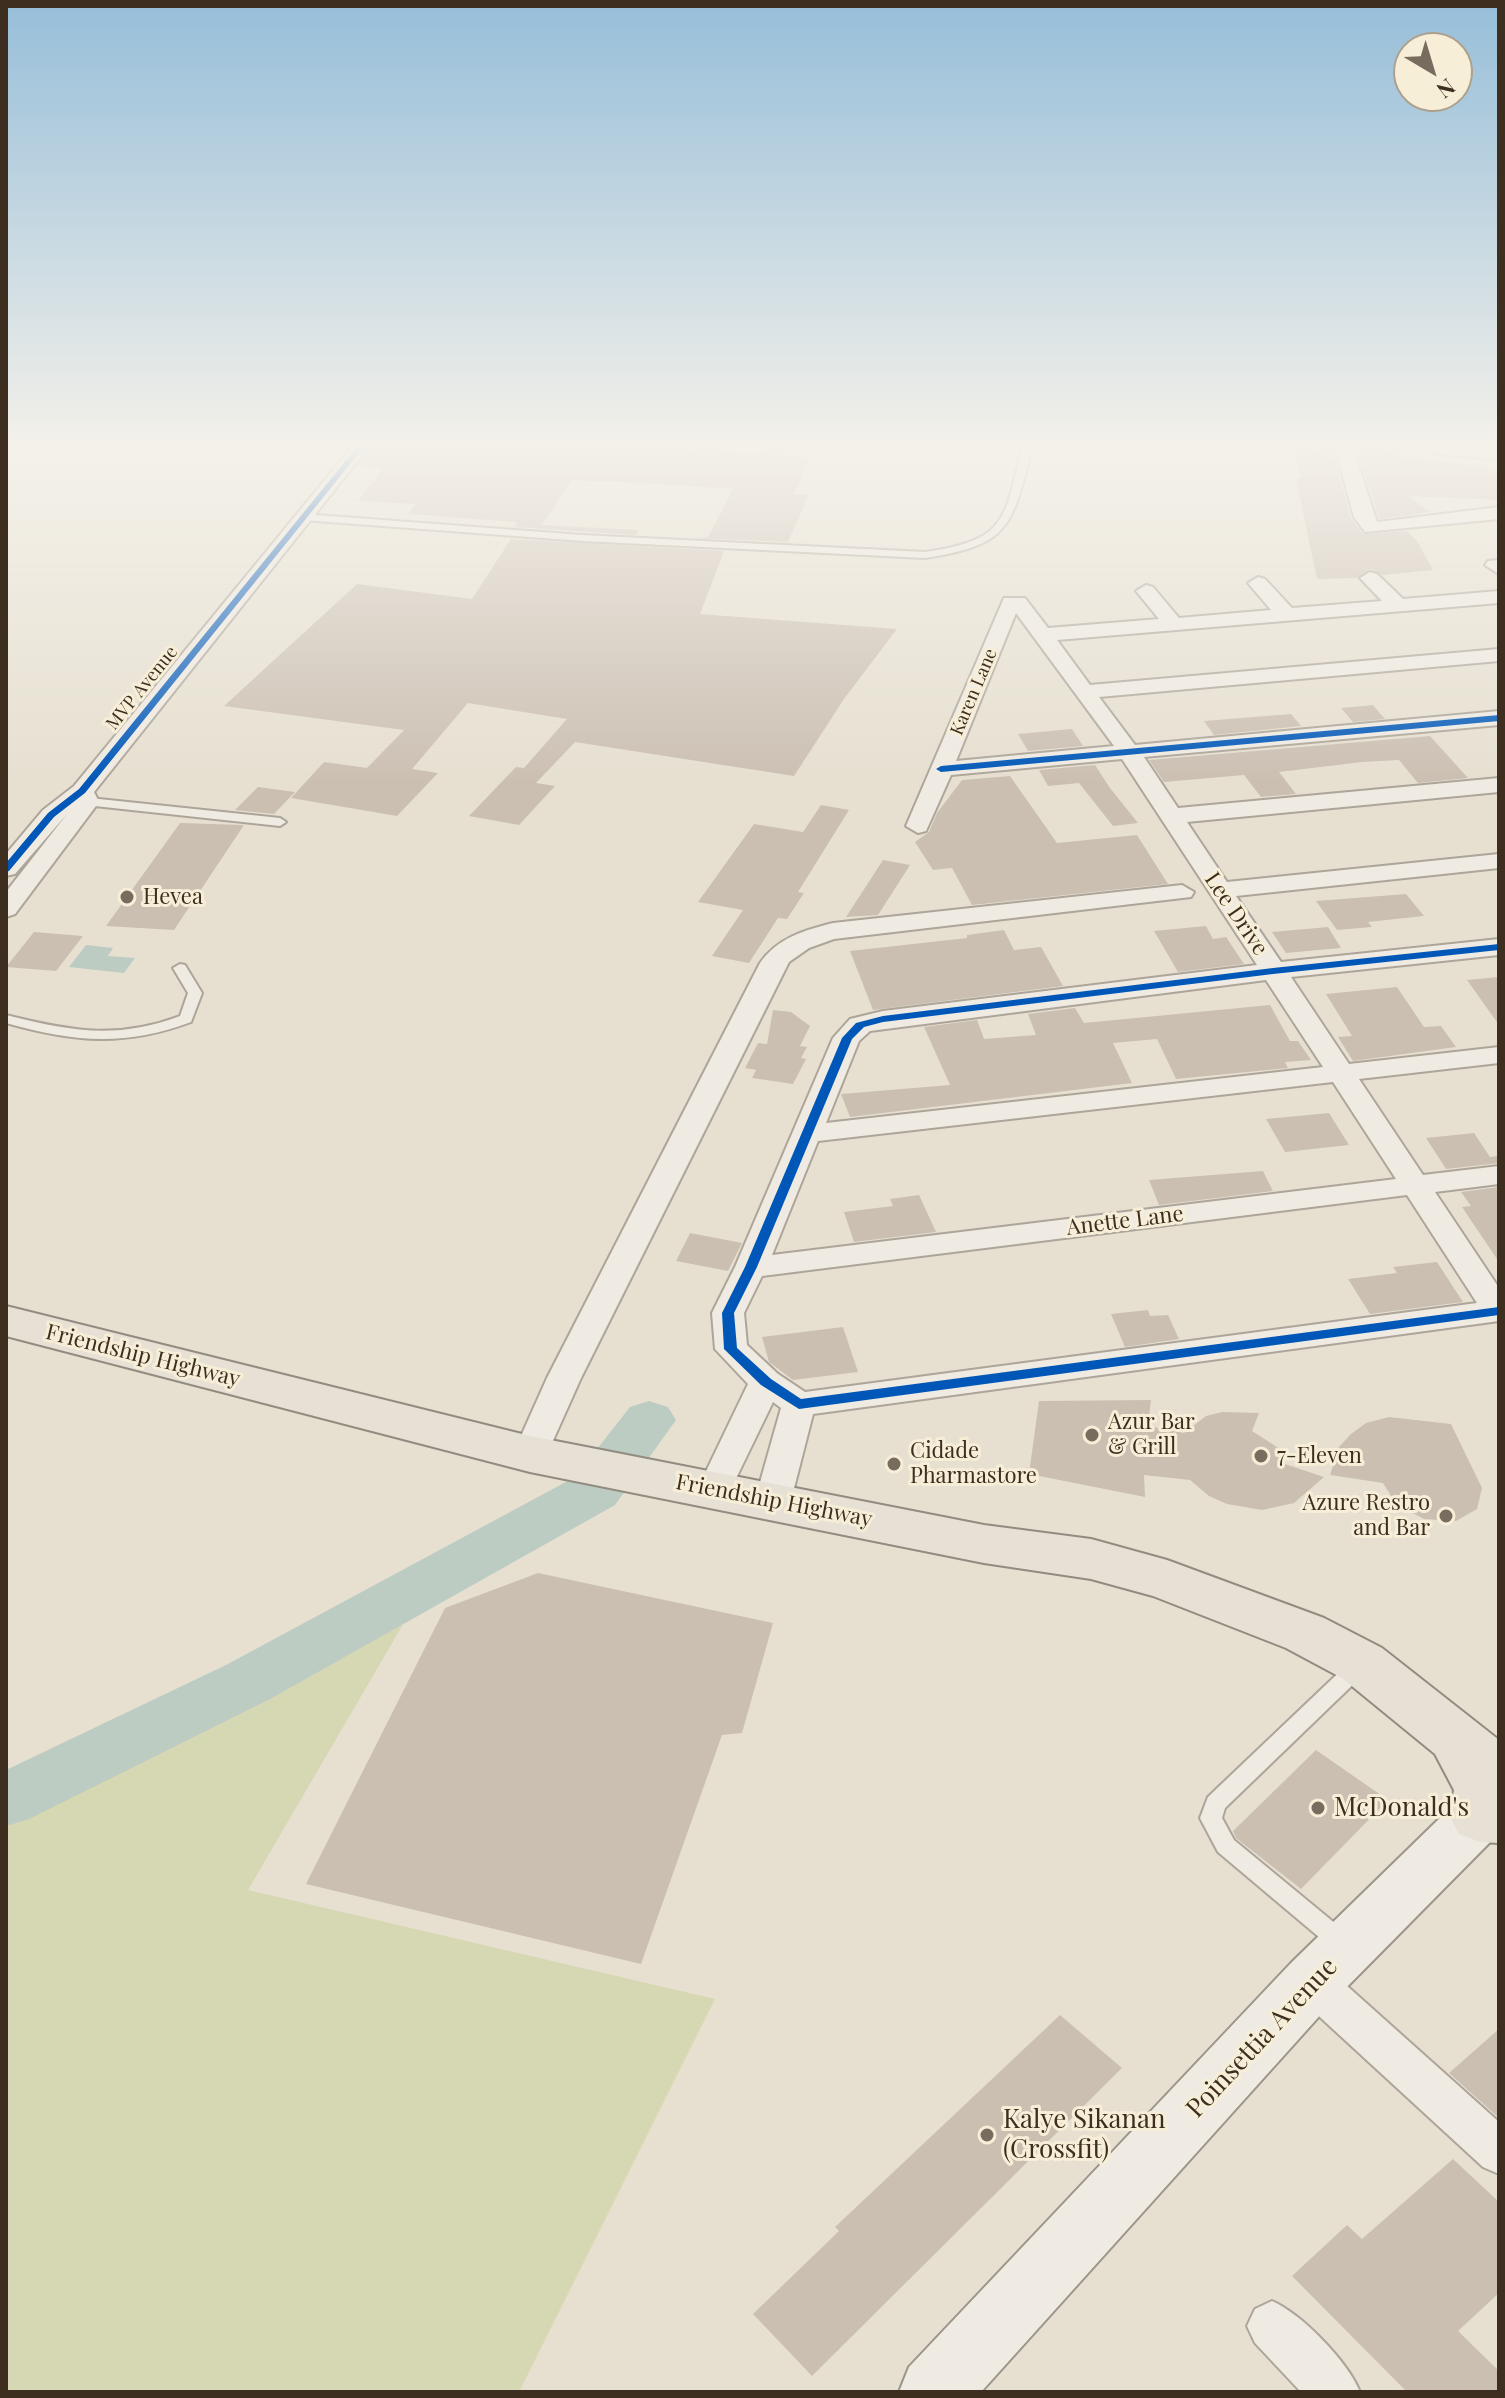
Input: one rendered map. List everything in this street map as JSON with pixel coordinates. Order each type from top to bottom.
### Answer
[{"type":"main road","name":"Friendship Highway","points":[[6,1321],[530,1454],[595,1468],[778,1479],[984,1544],[1091,1559],[1167,1580],[1305,1633],[1362,1663],[1455,1738],[1483,1790],[1494,1801]]},
{"type":"main road","name":"Poinsettia Avenue","points":[[934,2392],[1330,1964],[1494,1801]]},
{"type":"street","name":"MVP Avenue","points":[[6,909],[73,805],[269,560]]},
{"type":"street","points":[[1370,578],[1399,606]]},
{"type":"street","points":[[1258,583],[1287,615]]},
{"type":"street","points":[[1146,591],[1174,624]]},
{"type":"street","points":[[1042,635],[1499,597]]},
{"type":"street","name":"Lee Drive","points":[[1015,602],[1129,752],[1498,1311]]},
{"type":"street","name":"Karen Lane","points":[[918,826],[1015,602]]},
{"type":"street","points":[[1084,692],[1499,655]]},
{"type":"street","points":[[941,769],[1499,718]]},
{"type":"street","points":[[1171,816],[1499,785]]},
{"type":"street","name":"MVP Avenue","points":[[6,869],[73,805]]},
{"type":"street","points":[[1220,890],[1499,861]]},
{"type":"street","points":[[530,1454],[564,1378],[773,963],[788,948],[809,937],[833,931],[1182,892]]},
{"type":"street","points":[[1498,1311],[799,1404],[766,1382],[731,1349],[728,1313],[751,1267],[847,1038],[860,1025],[883,1019],[1273,971],[1499,947]]},
{"type":"street","points":[[807,1134],[1499,1055]]},
{"type":"street","name":"Anette Lane","points":[[751,1267],[1499,1175]]},
{"type":"street","points":[[708,1473],[766,1382]]},
{"type":"street","points":[[778,1479],[799,1404]]},
{"type":"street","points":[[1330,1964],[1499,2152]]},
{"type":"street","points":[[1272,2326],[1335,2392]]},
{"type":"lane","points":[[73,805],[280,822]]},
{"type":"lane","points":[[6,1019],[93,1037],[122,1038],[156,1032],[186,1019],[195,993],[180,968]]},
{"type":"lane","points":[[1330,1964],[1226,1846],[1211,1818],[1216,1803],[1362,1663]]},
{"type":"green space","points":[[419,1597],[248,1890],[715,1999],[519,2392],[6,2392],[6,1818]]},
{"type":"shaded area","points":[[86,945],[113,948],[108,956],[135,958],[124,973],[69,967]]},
{"type":"building","points":[[497,560],[721,560],[700,614],[897,629],[844,699],[794,776],[575,742],[536,783],[555,786],[519,825],[469,816],[516,767],[524,768],[567,719],[468,703],[412,769],[438,773],[397,816],[291,798],[324,762],[367,768],[404,730],[224,706],[357,584],[472,599]]},
{"type":"building","points":[[1313,560],[1427,560],[1433,570],[1383,575],[1371,569],[1357,578],[1317,579]]},
{"type":"building","points":[[1373,705],[1385,719],[1353,722],[1341,708]]},
{"type":"building","points":[[1291,714],[1301,726],[1214,735],[1204,721]]},
{"type":"building","points":[[1072,729],[1083,746],[1028,751],[1018,734]]},
{"type":"building","points":[[1430,736],[1468,778],[1418,783],[1399,760],[1362,762],[1279,772],[1296,794],[1261,797],[1244,775],[1164,782],[1149,760]]},
{"type":"building","points":[[1095,765],[1138,823],[1113,826],[1079,783],[1048,786],[1039,770]]},
{"type":"building","points":[[1010,776],[1057,843],[1137,835],[1168,884],[972,905],[952,868],[933,870],[915,842],[929,832],[937,813],[962,780]]},
{"type":"building","points":[[258,787],[295,792],[274,814],[235,810]]},
{"type":"building","points":[[821,805],[849,810],[798,892],[804,893],[787,919],[778,918],[749,963],[712,956],[743,910],[698,902],[754,824],[803,832]]},
{"type":"building","points":[[180,823],[244,825],[174,930],[106,926]]},
{"type":"building","points":[[883,860],[910,865],[878,915],[846,917]]},
{"type":"building","points":[[1406,894],[1424,916],[1368,922],[1372,927],[1337,930],[1316,901]]},
{"type":"building","points":[[1206,926],[1213,939],[1226,937],[1244,964],[1178,972],[1154,931]]},
{"type":"building","points":[[1328,927],[1341,948],[1286,953],[1272,932]]},
{"type":"building","points":[[1004,930],[1014,950],[1041,947],[1063,986],[873,1010],[850,951],[967,938],[967,935]]},
{"type":"building","points":[[34,932],[83,936],[56,971],[6,967]]},
{"type":"building","points":[[1499,977],[1499,1025],[1467,980]]},
{"type":"building","points":[[1397,987],[1424,1027],[1441,1026],[1456,1047],[1353,1061],[1338,1037],[1352,1036],[1326,994]]},
{"type":"building","points":[[1270,1005],[1290,1041],[1298,1041],[1311,1060],[1285,1062],[1288,1068],[1176,1079],[1157,1039],[1113,1043],[1132,1083],[850,1117],[841,1094],[950,1085],[924,1027],[977,1020],[984,1039],[1036,1035],[1028,1014],[1075,1008],[1084,1023]]},
{"type":"building","points":[[773,1010],[791,1012],[810,1026],[800,1046],[807,1047],[801,1058],[806,1059],[793,1084],[752,1078],[756,1070],[745,1068],[758,1043],[767,1044]]},
{"type":"building","points":[[1329,1113],[1349,1145],[1285,1152],[1266,1119]]},
{"type":"building","points":[[1474,1133],[1490,1157],[1499,1156],[1499,1163],[1446,1169],[1426,1138]]},
{"type":"building","points":[[1263,1171],[1273,1191],[1159,1205],[1149,1180]]},
{"type":"building","points":[[1499,1187],[1499,1262],[1462,1207],[1471,1206],[1461,1192]]},
{"type":"building","points":[[919,1195],[936,1232],[854,1242],[844,1212],[893,1206],[890,1199]]},
{"type":"building","points":[[690,1233],[742,1243],[728,1271],[676,1261]]},
{"type":"building","points":[[1437,1262],[1463,1302],[1370,1314],[1348,1279],[1397,1273],[1393,1267]]},
{"type":"building","points":[[1148,1310],[1150,1316],[1168,1315],[1179,1339],[1125,1347],[1111,1314]]},
{"type":"building","points":[[843,1327],[858,1372],[793,1380],[769,1362],[762,1337]]},
{"type":"building","points":[[1151,1400],[1148,1426],[1184,1433],[1206,1416],[1222,1412],[1259,1413],[1252,1431],[1277,1447],[1285,1464],[1324,1477],[1294,1503],[1262,1510],[1227,1504],[1209,1496],[1190,1480],[1144,1475],[1145,1497],[1029,1474],[1039,1401]]},
{"type":"building","points":[[1389,1417],[1451,1424],[1482,1488],[1477,1509],[1456,1521],[1424,1519],[1396,1504],[1383,1483],[1330,1475],[1339,1447],[1351,1434],[1366,1423]]},
{"type":"building","points":[[538,1573],[773,1623],[742,1733],[722,1735],[641,1964],[306,1884],[445,1608]]},
{"type":"building","points":[[1316,1750],[1388,1800],[1301,1889],[1236,1838],[1233,1831]]},
{"type":"building","points":[[1060,2015],[1122,2068],[812,2376],[753,2314],[839,2231],[835,2227]]},
{"type":"building","points":[[1499,2029],[1499,2118],[1449,2073]]},
{"type":"building","points":[[1453,2159],[1499,2202],[1499,2293],[1458,2331],[1499,2371],[1499,2392],[1407,2392],[1292,2276],[1347,2225],[1362,2239]]},
{"type":"waterway","points":[[6,1800],[248,1682],[595,1491],[649,1420]]},
{"type":"cycle path","points":[[6,869],[51,815],[82,791],[269,560]]},
{"type":"cycle path","points":[[941,769],[1499,718]]},
{"type":"cycle path","points":[[1499,947],[1273,971],[883,1019],[860,1025],[847,1038],[751,1267],[728,1313],[731,1349],[766,1382],[799,1404],[1499,1311]]},
{"type":"place","name":"Hevea","points":[[127,897]]},
{"type":"place","name":"Azur Bar & Grill","points":[[1092,1435]]},
{"type":"place","name":"7-Eleven","points":[[1261,1456]]},
{"type":"place","name":"Cidade Pharmastore","points":[[894,1464]]},
{"type":"place","name":"Azure Restro and Bar","points":[[1446,1516]]},
{"type":"place","name":"McDonald's","points":[[1318,1808]]},
{"type":"place","name":"Kalye Sikanan (Crossfit)","points":[[987,2135]]}]
